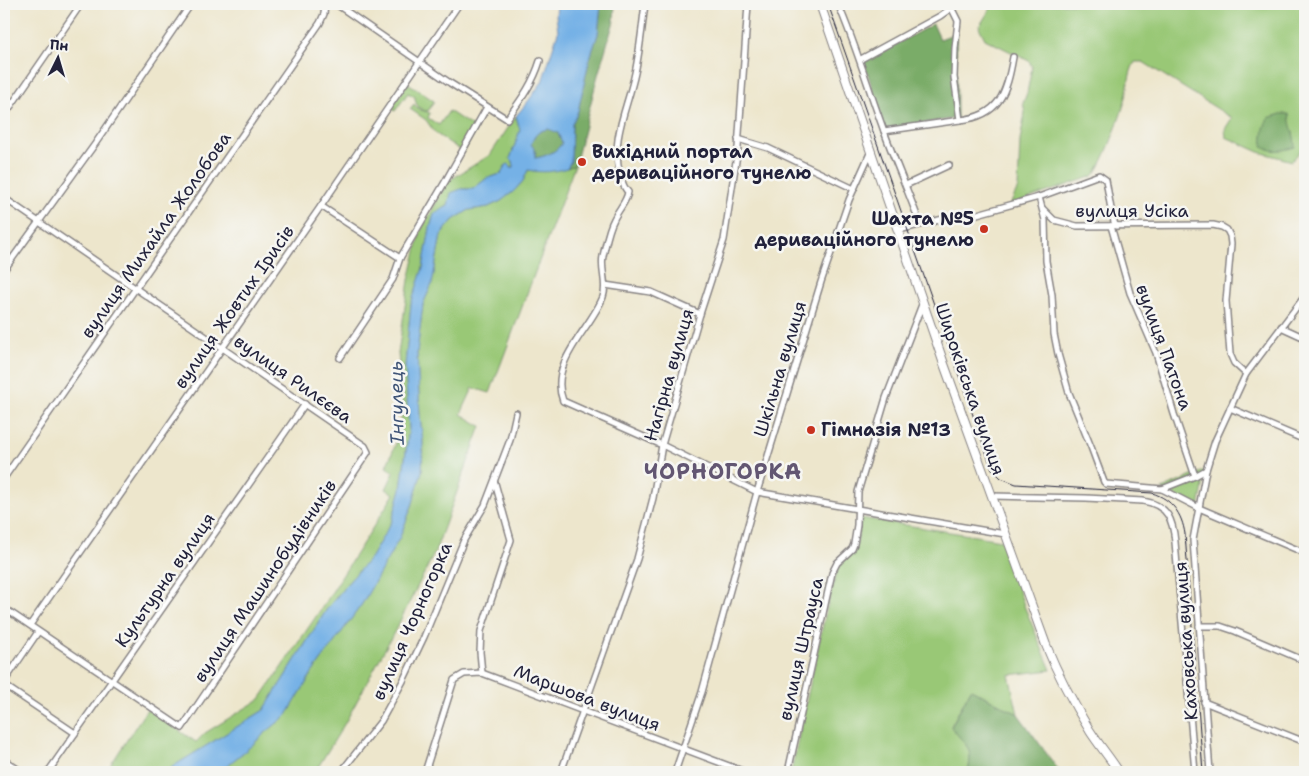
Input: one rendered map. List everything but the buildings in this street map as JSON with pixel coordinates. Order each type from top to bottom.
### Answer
[{"type":"main road","name":"Широківська вулиця","points":[[820,4],[1005,534],[1056,669],[1091,732],[1119,772]]},
{"type":"street","points":[[4,116],[81,4]]},
{"type":"street","points":[[4,270],[95,144],[191,4]]},
{"type":"street","name":"вулиця Михайла Жолобова","points":[[4,478],[320,23],[324,14],[325,4]]},
{"type":"street","points":[[336,4],[507,119],[535,77],[540,61]]},
{"type":"street","name":"вулиця Жовтих Ірисів","points":[[30,625],[459,4]]},
{"type":"street","points":[[645,4],[636,70],[617,144],[618,166],[624,187],[628,192],[628,197],[612,221],[602,263],[605,285],[603,296],[593,318],[572,345],[564,363],[560,392],[563,401],[662,445],[757,492],[1005,534]]},
{"type":"street","name":"Нагірна вулиця","points":[[561,772],[637,559],[653,498],[662,445],[700,314],[724,240],[733,188],[738,139],[748,4]]},
{"type":"street","points":[[838,4],[920,224]]},
{"type":"street","points":[[860,59],[952,9],[957,4]]},
{"type":"street","points":[[952,9],[958,21],[954,77],[960,120]]},
{"type":"street","points":[[884,131],[974,118],[982,115],[997,104],[1006,88],[1013,57]]},
{"type":"street","points":[[340,358],[393,278],[400,258],[446,182],[487,107]]},
{"type":"street","points":[[738,139],[768,148],[854,188]]},
{"type":"street","name":"Шкільна вулиця","points":[[675,772],[702,692],[757,492],[821,282],[854,188],[871,150]]},
{"type":"street","points":[[906,185],[949,165]]},
{"type":"street","points":[[900,230],[946,218],[970,216],[1039,197],[1099,175],[1106,180],[1112,215],[1115,225],[1118,226]]},
{"type":"street","points":[[1039,197],[1044,220],[1046,261],[1052,295],[1054,334],[1058,354],[1069,393],[1106,484],[1162,489],[1199,508],[1305,553]]},
{"type":"street","name":"вулиця Рилєєва","points":[[4,198],[368,449]]},
{"type":"street","points":[[321,206],[400,258]]},
{"type":"street","name":"вулиця Усіка","points":[[1041,207],[1048,216],[1064,224],[1111,226],[1213,225],[1222,226],[1228,230],[1231,244],[1226,301],[1230,354],[1234,363],[1246,374]]},
{"type":"street","name":"вулиця Патона","points":[[1111,226],[1130,293],[1156,353],[1176,424],[1194,476]]},
{"type":"street","points":[[605,285],[651,292],[700,314]]},
{"type":"street","name":"Каховська вулиця","points":[[1210,772],[1193,540],[1206,470],[1215,441],[1246,374],[1305,296]]},
{"type":"street","name":"вулиця Штрауса","points":[[788,772],[832,573],[837,563],[852,549],[857,525],[858,492],[886,398],[923,300]]},
{"type":"street","points":[[1281,327],[1305,338]]},
{"type":"street","name":"Культурна вулиця","points":[[48,772],[305,404]]},
{"type":"street","points":[[1230,408],[1305,440]]},
{"type":"street","name":"вулиця Чорногорка","points":[[341,772],[382,721],[403,681],[464,540],[485,506],[498,476],[510,440],[516,413]]},
{"type":"street","name":"вулиця Машинобудівників","points":[[112,681],[182,728],[368,452],[368,449]]},
{"type":"street","points":[[1162,489],[1206,470]]},
{"type":"street","points":[[425,772],[454,680],[464,674],[482,673],[480,652],[482,631],[511,540],[495,483]]},
{"type":"street","points":[[992,496],[1138,500],[1153,502],[1166,512],[1173,526],[1175,542],[1195,772]]},
{"type":"street","points":[[4,608],[112,681]]},
{"type":"street","points":[[1199,626],[1220,626],[1305,661]]},
{"type":"street","points":[[38,632],[4,683],[75,734]]},
{"type":"street","name":"Маршова вулиця","points":[[482,673],[745,772]]},
{"type":"street","points":[[1204,702],[1305,742]]},
{"type":"street","points":[[4,760],[22,772]]},
{"type":"green space","points":[[601,4],[615,4],[614,21],[575,165],[567,168],[571,161],[572,124],[578,111],[589,61],[598,34]]},
{"type":"green space","points":[[993,4],[1305,4],[1305,145],[1292,161],[1259,152],[1226,137],[1225,129],[1232,118],[1143,62],[1135,62],[1117,126],[1102,161],[1093,176],[1010,205],[1018,188],[1020,141],[1025,112],[1023,103],[1032,67],[1029,61],[985,39],[979,27]]},
{"type":"green space","points":[[933,24],[940,39],[956,33],[957,118],[885,129],[864,62]]},
{"type":"green space","points":[[408,83],[434,101],[429,110],[426,111],[419,108],[415,97],[408,93],[395,111],[391,108]]},
{"type":"green space","points":[[414,104],[420,110],[430,113],[428,118],[439,125],[449,111],[476,129],[463,152],[435,133],[426,120],[410,109]]},
{"type":"green space","points":[[1289,114],[1295,147],[1283,150],[1267,149],[1263,147],[1265,125],[1268,118]]},
{"type":"green space","points":[[516,116],[520,130],[510,159],[513,161],[514,167],[505,166],[501,174],[487,178],[473,189],[461,189],[448,206],[434,214],[423,268],[411,304],[405,366],[409,428],[401,489],[392,521],[371,557],[327,609],[264,710],[172,767],[168,772],[106,772],[147,709],[196,742],[205,733],[260,699],[325,603],[394,494],[386,489],[394,472],[386,467],[395,446],[401,424],[402,404],[398,353],[409,280],[421,230],[448,181],[490,155]]},
{"type":"green space","points":[[548,129],[558,133],[562,143],[550,153],[535,158],[536,153],[531,144],[532,141],[537,134]]},
{"type":"green space","points":[[575,165],[490,393],[473,388],[461,414],[481,426],[435,552],[345,723],[315,772],[219,772],[287,715],[312,673],[362,604],[400,537],[413,503],[422,471],[423,442],[417,353],[423,304],[432,284],[441,235],[453,220],[469,210],[488,207],[501,201],[523,181],[528,170],[552,170]]},
{"type":"green space","points":[[1206,470],[1199,508],[1162,489]]},
{"type":"green space","points":[[861,518],[1001,540],[1025,608],[1051,670],[1009,675],[1018,714],[971,689],[951,726],[965,743],[969,752],[970,764],[968,772],[791,772],[826,611],[838,568],[856,548]]},
{"type":"green space","points":[[971,689],[1018,714],[1060,772],[968,772],[970,764],[969,752],[965,743],[951,727]]},
{"type":"water","points":[[557,4],[601,4],[598,34],[589,61],[578,111],[572,124],[571,161],[567,168],[543,172],[528,170],[523,181],[501,201],[488,207],[469,210],[453,220],[441,235],[432,284],[423,304],[417,353],[423,442],[422,471],[413,503],[400,537],[362,604],[312,673],[287,715],[219,772],[168,772],[172,767],[264,710],[327,609],[371,557],[392,521],[401,489],[409,429],[405,366],[411,304],[423,268],[434,214],[448,206],[451,193],[461,189],[473,189],[487,178],[501,174],[506,165],[509,164],[511,168],[514,167],[513,161],[510,159],[520,130],[516,116],[542,82],[558,32]],"holes":[[[548,129],[558,133],[562,143],[560,146],[550,153],[535,158],[535,150],[531,144],[536,135]]]},
{"type":"tram line","points":[[828,4],[992,469],[1001,478],[1016,484],[1152,493],[1165,499],[1179,514],[1185,534],[1203,772]]},
{"type":"place","name":"Вихідний портал дериваційного тунелю","points":[[582,162]]},
{"type":"place","name":"Шахта №5 дериваційного тунелю","points":[[984,229]]},
{"type":"place","name":"Гімназія №13","points":[[811,430]]},
{"type":"district","name":"ЧОРНОГОРКА","points":[[723,471]]},
{"type":"water label","name":"Інгулець","points":[[396,403]]}]
